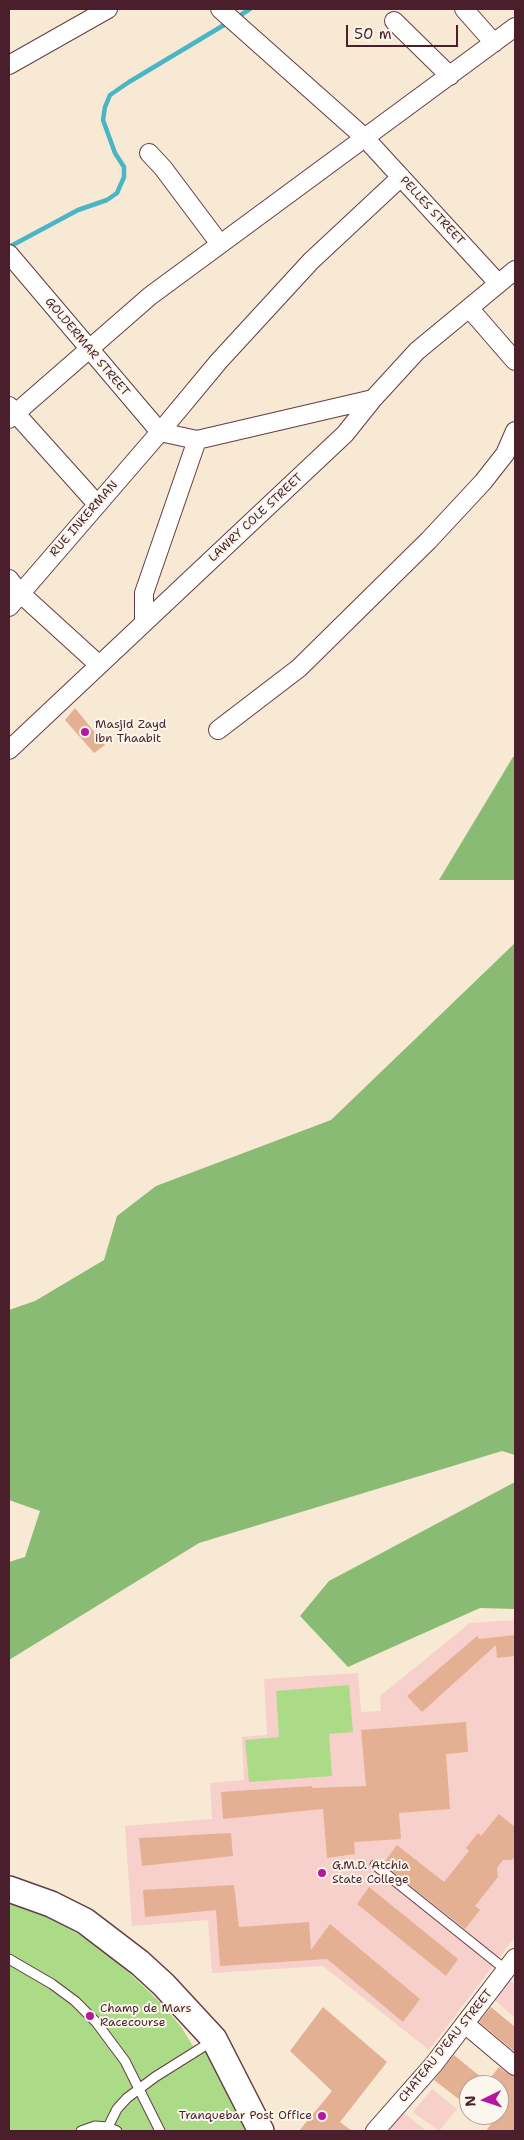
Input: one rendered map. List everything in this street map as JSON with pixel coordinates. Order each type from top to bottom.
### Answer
[{"type":"main road","points":[[9,1889],[50,1904],[85,1921],[116,1943],[164,1985],[214,2039],[258,2129]]},
{"type":"street","points":[[9,65],[108,9]]},
{"type":"street","name":"PELLES STREET","points":[[220,9],[365,138],[498,283]]},
{"type":"street","points":[[464,9],[494,43]]},
{"type":"street","points":[[394,21],[450,76]]},
{"type":"street","points":[[97,504],[11,413],[89,350],[150,296],[515,27]]},
{"type":"street","points":[[149,153],[163,168],[220,244]]},
{"type":"street","name":"RUE INKERMAN","points":[[9,607],[160,432],[218,361],[311,261],[401,177]]},
{"type":"street","name":"GOLDERMAR STREET","points":[[12,258],[160,432]]},
{"type":"street","name":"LAWRY COLE STREET","points":[[9,750],[98,664],[346,434],[373,399],[417,351],[515,270]]},
{"type":"street","points":[[469,308],[515,361]]},
{"type":"street","points":[[160,432],[197,440],[373,399]]},
{"type":"street","points":[[218,730],[299,668],[429,540],[484,482],[505,454],[515,431]]},
{"type":"street","points":[[144,622],[144,594],[197,440]]},
{"type":"street","points":[[9,579],[20,593],[98,664]]},
{"type":"street","name":"CHATEAU D'EAU STREET","points":[[375,2131],[434,2064],[512,1969]]},
{"type":"street","points":[[465,2024],[515,2066]]},
{"type":"lane","points":[[375,1865],[512,1969]]},
{"type":"lane","points":[[9,1959],[52,1984],[75,2001],[96,2022],[125,2061],[160,2131]]},
{"type":"lane","points":[[108,2127],[117,2109],[139,2088],[214,2039]]},
{"type":"lane","points":[[81,2131],[96,2126],[108,2127],[117,2131]]},
{"type":"shaded area","name":"G.M.D. Atchia State College","points":[[515,1620],[515,1937],[429,2050],[323,1966],[212,1973],[208,1920],[132,1926],[125,1826],[212,1819],[210,1783],[244,1780],[242,1737],[267,1735],[264,1679],[358,1673],[361,1712],[381,1711],[380,1696],[470,1623]]},
{"type":"shaded area","points":[[510,1980],[515,1985],[515,2018],[494,1999]]},
{"type":"shaded area","points":[[432,2089],[457,2109],[439,2131],[413,2112]]},
{"type":"shaded area","points":[[402,2111],[426,2131],[385,2131]]},
{"type":"green space","points":[[515,756],[515,880],[439,880],[513,757]]},
{"type":"green space","points":[[515,943],[515,1455],[502,1451],[199,1543],[9,1660],[9,1562],[25,1557],[40,1511],[9,1500],[9,1310],[35,1301],[104,1260],[117,1216],[156,1186],[331,1120]]},
{"type":"green space","points":[[515,1482],[515,1609],[480,1608],[348,1667],[300,1616],[329,1581]]},
{"type":"green space","points":[[349,1685],[353,1732],[329,1734],[332,1776],[249,1782],[245,1740],[279,1737],[276,1691]]},
{"type":"green space","name":"Champ de Mars Racecourse","points":[[9,1898],[30,1905],[105,1950],[162,2004],[182,2028],[196,2051],[207,2045],[247,2131],[9,2131]]},
{"type":"building","name":"Masjid Zayd ibn Thaabit","points":[[75,708],[105,745],[94,753],[65,720]]},
{"type":"building","points":[[515,1635],[515,1656],[497,1658],[496,1645],[422,1712],[407,1696],[477,1636],[479,1639]]},
{"type":"building","points":[[466,1722],[468,1752],[446,1754],[450,1809],[399,1813],[401,1839],[354,1842],[355,1854],[327,1858],[323,1809],[223,1819],[221,1792],[312,1786],[312,1788],[366,1786],[361,1730]]},
{"type":"building","points":[[499,1814],[515,1827],[515,1856],[512,1860],[503,1860],[497,1868],[498,1877],[475,1906],[480,1910],[465,1929],[383,1864],[397,1845],[444,1882],[469,1851],[466,1848],[478,1833],[481,1836]]},
{"type":"building","points":[[231,1833],[233,1856],[142,1866],[139,1838]]},
{"type":"building","points":[[234,1885],[239,1927],[309,1922],[311,1950],[330,1924],[420,1999],[403,2022],[327,1959],[220,1966],[216,1910],[145,1917],[143,1890]]},
{"type":"building","points":[[369,1887],[458,1959],[446,1976],[357,1904]]},
{"type":"building","points":[[323,2007],[387,2062],[340,2122],[352,2131],[299,2131],[332,2091],[290,2051]]},
{"type":"building","points":[[491,2007],[515,2027],[515,2052],[479,2022]]},
{"type":"building","points":[[454,2055],[478,2075],[459,2075],[459,2099],[434,2080]]},
{"type":"building","points":[[499,2067],[515,2076],[515,2131],[486,2131],[490,2125],[509,2125],[509,2075],[493,2075]]},
{"type":"waterway","points":[[236,18],[250,9]]},
{"type":"waterway","points":[[9,247],[78,210],[107,200],[117,193],[124,177],[124,167],[115,153],[103,120],[105,107],[110,95],[229,22]]},
{"type":"place","name":"Masjid Zayd ibn Thaabit","points":[[85,732]]},
{"type":"place","name":"G.M.D. Atchia State College","points":[[322,1873]]},
{"type":"place","name":"Champ de Mars Racecourse","points":[[90,2016]]},
{"type":"place","name":"Tranquebar Post Office","points":[[322,2116]]}]
